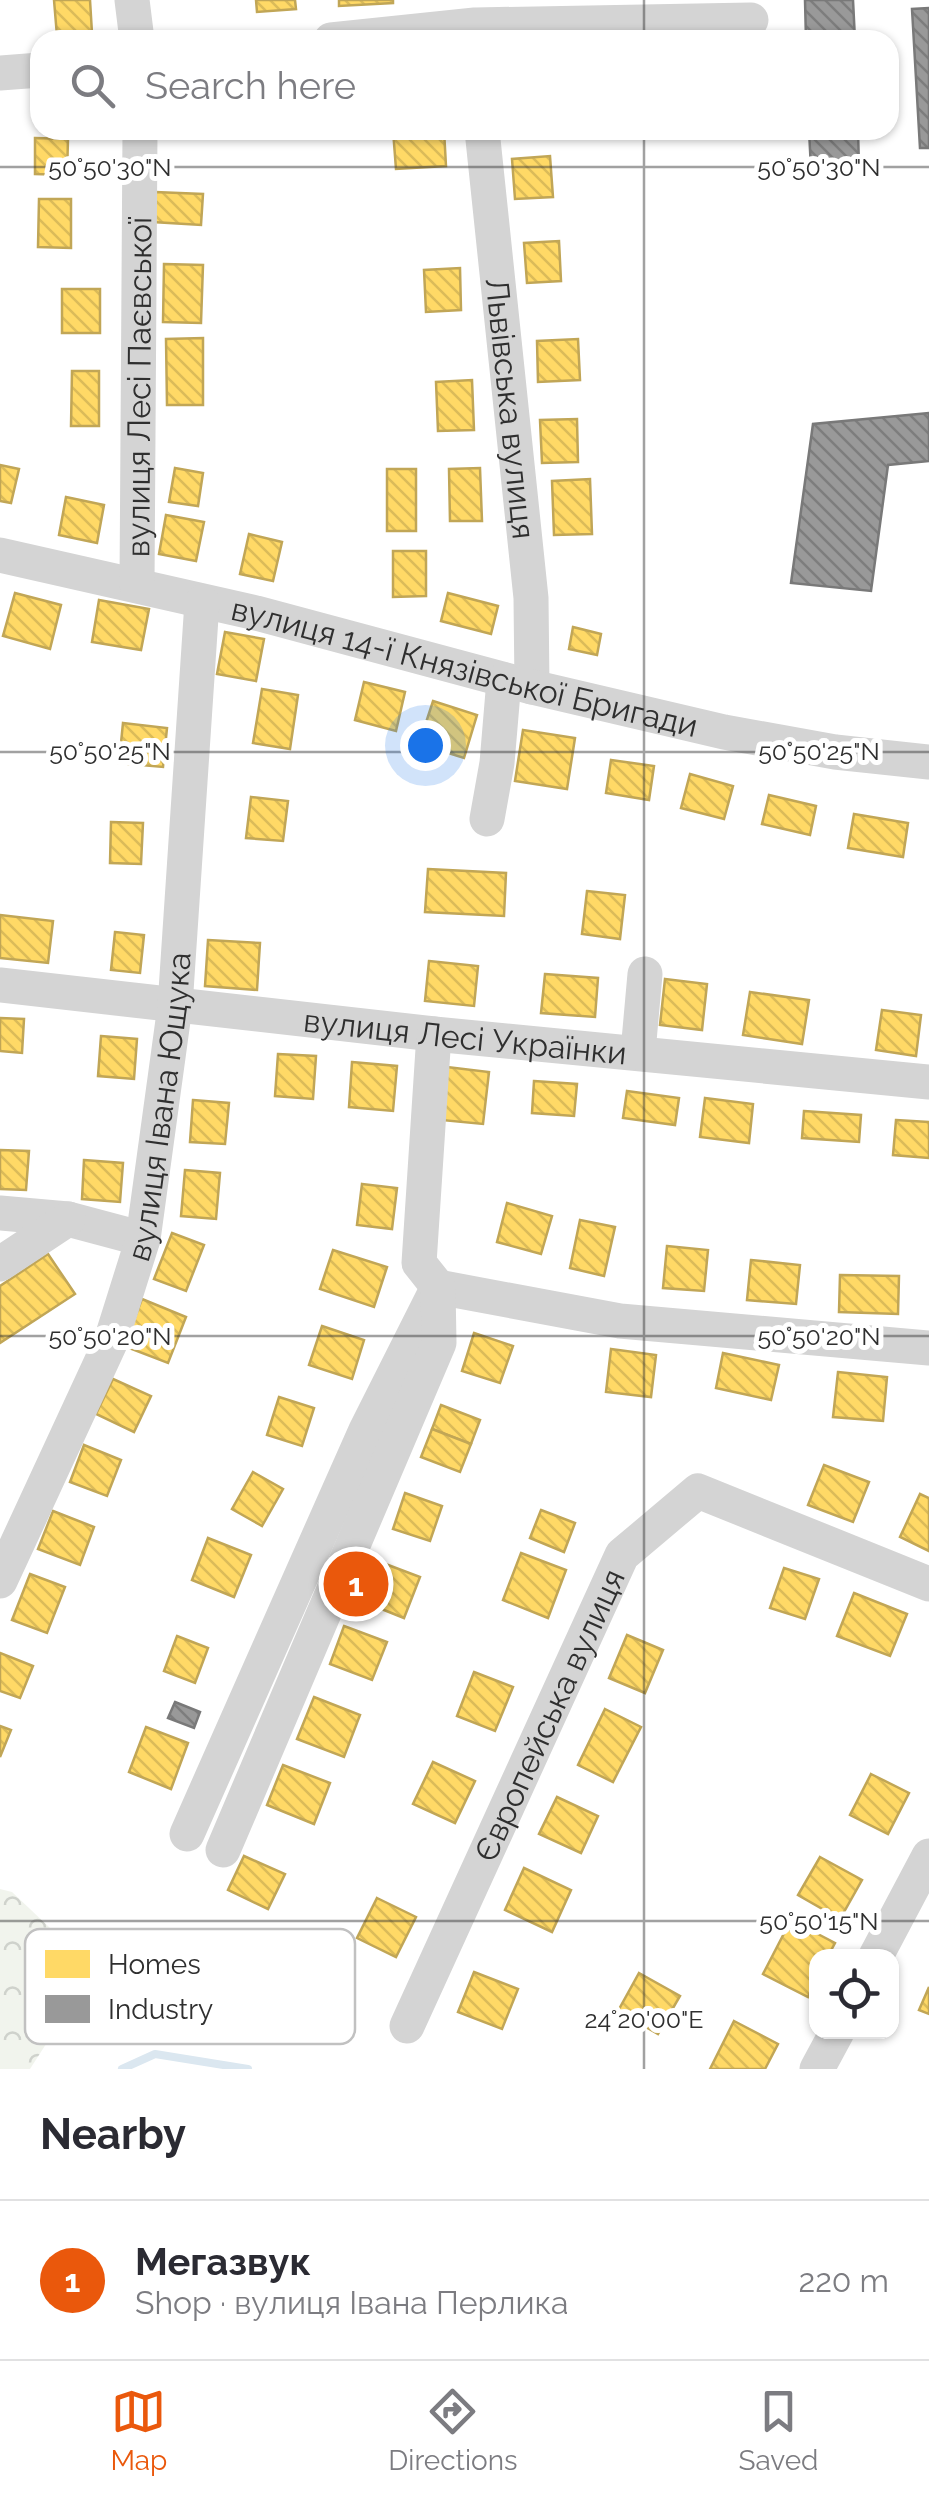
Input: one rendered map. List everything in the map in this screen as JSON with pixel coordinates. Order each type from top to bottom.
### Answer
[{"type":"street","points":[[132,0],[136,30]]},
{"type":"street","points":[[410,30],[474,22],[751,20]]},
{"type":"street","points":[[0,73],[30,71]]},
{"type":"street","name":"вулиця Лесі Паєвської","points":[[137,584],[140,140]]},
{"type":"street","name":"Львівська вулиця","points":[[483,140],[531,598],[518,684],[487,820]]},
{"type":"street","name":"вулиця 14-ї Князівської Бригади","points":[[0,555],[137,584],[518,684],[743,735],[835,752],[929,762]]},
{"type":"street","name":"вулиця Івана Ющука","points":[[0,1581],[111,1341],[143,1239],[175,1006],[202,602]]},
{"type":"street","points":[[638,1052],[645,974]]},
{"type":"street","name":"вулиця Лесі Українки","points":[[0,985],[434,1034],[929,1082]]},
{"type":"street","points":[[222,1850],[439,1343],[438,1287],[419,1263],[434,1034]]},
{"type":"street","points":[[0,1213],[68,1219],[143,1239]]},
{"type":"street","points":[[0,1264],[68,1219]]},
{"type":"street","points":[[438,1287],[620,1321],[929,1348]]},
{"type":"street","points":[[186,1834],[366,1430],[438,1287]]},
{"type":"street","name":"Європейська вулиця","points":[[407,2026],[622,1555],[698,1491],[929,1584]]},
{"type":"street","points":[[880,1949],[929,1856]]},
{"type":"street","points":[[817,2069],[832,2039]]},
{"type":"green space","points":[[0,1889],[12,1892],[51,1929],[25,1929],[25,2044],[46,2044],[30,2069],[0,2069]]},
{"type":"building: Homes","points":[[54,0],[90,0],[92,30],[56,30]]},
{"type":"building: Homes","points":[[256,0],[295,0],[296,9],[257,12]]},
{"type":"building: Homes","points":[[339,0],[393,0],[393,3],[339,6]]},
{"type":"building: Homes","points":[[35,140],[68,140],[67,175],[35,174]]},
{"type":"building: Homes","points":[[394,140],[445,140],[446,166],[396,169]]},
{"type":"building: Homes","points":[[550,156],[553,197],[515,199],[512,159]]},
{"type":"building: Homes","points":[[155,192],[203,194],[201,225],[153,222]]},
{"type":"building: Homes","points":[[39,199],[71,199],[71,248],[38,247]]},
{"type":"building: Homes","points":[[559,241],[561,281],[527,283],[524,243]]},
{"type":"building: Homes","points":[[164,264],[203,265],[201,323],[163,322]]},
{"type":"building: Homes","points":[[460,268],[461,310],[426,312],[424,270]]},
{"type":"building: Homes","points":[[62,289],[100,289],[100,333],[62,333]]},
{"type":"building: Homes","points":[[203,338],[203,405],[167,405],[166,339]]},
{"type":"building: Homes","points":[[578,339],[580,380],[538,382],[537,341]]},
{"type":"building: Homes","points":[[72,371],[99,371],[99,426],[71,426]]},
{"type":"building: Homes","points":[[472,380],[474,430],[438,431],[436,382]]},
{"type":"building: Homes","points":[[577,419],[578,462],[542,463],[540,420]]},
{"type":"building: Homes","points":[[0,465],[19,469],[11,503],[0,501]]},
{"type":"building: Homes","points":[[175,468],[203,473],[198,506],[169,502]]},
{"type":"building: Homes","points":[[480,468],[482,521],[450,521],[449,469]]},
{"type":"building: Homes","points":[[387,469],[416,469],[416,531],[387,531]]},
{"type":"building: Homes","points":[[590,479],[592,534],[554,535],[552,481]]},
{"type":"building: Homes","points":[[66,497],[104,505],[97,543],[59,535]]},
{"type":"building: Homes","points":[[166,515],[204,522],[196,561],[159,554]]},
{"type":"building: Homes","points":[[249,534],[282,542],[273,581],[240,574]]},
{"type":"building: Homes","points":[[393,551],[426,551],[426,596],[393,597]]},
{"type":"building: Homes","points":[[15,593],[61,605],[50,649],[3,636]]},
{"type":"building: Homes","points":[[448,593],[498,606],[491,634],[441,621]]},
{"type":"building: Homes","points":[[99,600],[149,609],[141,650],[92,642]]},
{"type":"building: Homes","points":[[573,627],[601,634],[597,655],[569,649]]},
{"type":"building: Homes","points":[[225,632],[264,639],[256,681],[217,674]]},
{"type":"building: Homes","points":[[364,682],[405,692],[396,731],[355,720]]},
{"type":"building: Homes","points":[[262,689],[298,695],[290,749],[253,743]]},
{"type":"building: Homes","points":[[433,701],[477,715],[464,758],[419,744]]},
{"type":"building: Homes","points":[[123,723],[167,728],[163,767],[119,763]]},
{"type":"building: Homes","points":[[523,730],[575,738],[567,789],[515,781]]},
{"type":"building: Homes","points":[[611,760],[654,766],[649,800],[606,793]]},
{"type":"building: Homes","points":[[690,774],[733,786],[724,819],[681,808]]},
{"type":"building: Homes","points":[[769,795],[816,806],[810,835],[762,824]]},
{"type":"building: Homes","points":[[251,797],[288,801],[283,841],[246,838]]},
{"type":"building: Homes","points":[[854,814],[908,823],[903,857],[848,848]]},
{"type":"building: Homes","points":[[111,822],[143,823],[141,864],[110,863]]},
{"type":"building: Homes","points":[[428,869],[506,873],[504,916],[425,912]]},
{"type":"building: Homes","points":[[587,891],[625,895],[620,939],[582,934]]},
{"type":"building: Homes","points":[[0,915],[53,921],[48,963],[0,958]]},
{"type":"building: Homes","points":[[115,932],[144,935],[140,973],[111,970]]},
{"type":"building: Homes","points":[[208,940],[260,943],[257,990],[205,986]]},
{"type":"building: Homes","points":[[429,961],[478,966],[474,1006],[425,1001]]},
{"type":"building: Homes","points":[[545,974],[598,978],[595,1017],[541,1013]]},
{"type":"building: Homes","points":[[665,979],[707,984],[702,1030],[660,1025]]},
{"type":"building: Homes","points":[[750,992],[809,1000],[802,1044],[743,1035]]},
{"type":"building: Homes","points":[[882,1010],[921,1015],[916,1056],[876,1050]]},
{"type":"building: Homes","points":[[0,1018],[24,1019],[22,1053],[0,1051]]},
{"type":"building: Homes","points":[[101,1036],[137,1039],[134,1079],[98,1076]]},
{"type":"building: Homes","points":[[278,1054],[316,1056],[313,1099],[275,1096]]},
{"type":"building: Homes","points":[[352,1062],[397,1066],[393,1111],[349,1107]]},
{"type":"building: Homes","points":[[447,1067],[489,1072],[483,1124],[441,1120]]},
{"type":"building: Homes","points":[[534,1081],[577,1084],[574,1116],[532,1113]]},
{"type":"building: Homes","points":[[627,1091],[679,1098],[675,1125],[623,1118]]},
{"type":"building: Homes","points":[[705,1098],[753,1104],[749,1143],[700,1137]]},
{"type":"building: Homes","points":[[193,1100],[229,1103],[225,1144],[190,1142]]},
{"type":"building: Homes","points":[[804,1111],[861,1115],[859,1142],[802,1138]]},
{"type":"building: Homes","points":[[896,1120],[929,1122],[929,1158],[893,1155]]},
{"type":"building: Homes","points":[[0,1150],[29,1151],[26,1190],[0,1189]]},
{"type":"building: Homes","points":[[84,1160],[123,1163],[120,1202],[82,1199]]},
{"type":"building: Homes","points":[[185,1170],[220,1173],[216,1219],[181,1216]]},
{"type":"building: Homes","points":[[362,1184],[397,1188],[392,1229],[357,1225]]},
{"type":"building: Homes","points":[[507,1203],[552,1216],[541,1254],[497,1242]]},
{"type":"building: Homes","points":[[580,1220],[615,1227],[604,1276],[570,1268]]},
{"type":"building: Homes","points":[[172,1233],[204,1245],[186,1291],[154,1279]]},
{"type":"building: Homes","points":[[667,1246],[708,1250],[704,1291],[663,1288]]},
{"type":"building: Homes","points":[[333,1250],[387,1267],[374,1307],[320,1289]]},
{"type":"building: Homes","points":[[48,1254],[75,1294],[0,1343],[0,1286]]},
{"type":"building: Homes","points":[[751,1260],[800,1265],[796,1304],[747,1300]]},
{"type":"building: Homes","points":[[840,1275],[899,1276],[898,1314],[839,1312]]},
{"type":"building: Homes","points":[[142,1299],[186,1317],[168,1363],[124,1346]]},
{"type":"building: Homes","points":[[322,1326],[364,1340],[352,1379],[309,1365]]},
{"type":"building: Homes","points":[[474,1333],[513,1346],[500,1383],[462,1371]]},
{"type":"building: Homes","points":[[611,1349],[656,1355],[651,1397],[606,1392]]},
{"type":"building: Homes","points":[[723,1353],[779,1365],[771,1400],[716,1388]]},
{"type":"building: Homes","points":[[838,1372],[887,1377],[883,1421],[833,1417]]},
{"type":"building: Homes","points":[[113,1379],[151,1396],[134,1432],[96,1414]]},
{"type":"building: Homes","points":[[279,1397],[314,1408],[302,1446],[267,1435]]},
{"type":"building: Homes","points":[[441,1405],[480,1420],[471,1444],[432,1429]]},
{"type":"building: Homes","points":[[432,1429],[471,1444],[460,1472],[421,1457]]},
{"type":"building: Homes","points":[[84,1445],[121,1460],[107,1496],[70,1482]]},
{"type":"building: Homes","points":[[824,1465],[869,1482],[853,1522],[808,1505]]},
{"type":"building: Homes","points":[[253,1472],[283,1489],[262,1526],[232,1509]]},
{"type":"building: Homes","points":[[405,1493],[442,1506],[430,1541],[393,1529]]},
{"type":"building: Homes","points":[[920,1494],[929,1498],[929,1551],[900,1537]]},
{"type":"building: Homes","points":[[541,1510],[575,1523],[564,1552],[530,1538]]},
{"type":"building: Homes","points":[[53,1511],[94,1527],[80,1565],[38,1549]]},
{"type":"building: Homes","points":[[208,1538],[251,1555],[234,1597],[192,1580]]},
{"type":"building: Homes","points":[[521,1553],[566,1570],[548,1618],[503,1600]]},
{"type":"building: Homes","points":[[375,1560],[420,1577],[404,1618],[359,1600]]},
{"type":"building: Homes","points":[[784,1568],[819,1579],[805,1619],[770,1608]]},
{"type":"building: Homes","points":[[30,1574],[65,1587],[47,1633],[12,1620]]},
{"type":"building: Homes","points":[[854,1593],[907,1614],[890,1656],[837,1636]]},
{"type":"building: Homes","points":[[344,1626],[387,1642],[372,1680],[330,1664]]},
{"type":"building: Homes","points":[[627,1635],[663,1650],[645,1693],[609,1678]]},
{"type":"building: Homes","points":[[177,1636],[208,1648],[195,1683],[164,1671]]},
{"type":"building: Homes","points":[[0,1653],[33,1666],[20,1698],[0,1691]]},
{"type":"building: Homes","points":[[474,1672],[513,1687],[495,1731],[457,1716]]},
{"type":"building: Homes","points":[[314,1697],[360,1715],[344,1757],[297,1739]]},
{"type":"building: Homes","points":[[605,1709],[641,1727],[613,1782],[578,1765]]},
{"type":"building: Homes","points":[[0,1726],[11,1730],[0,1757]]},
{"type":"building: Homes","points":[[146,1727],[188,1743],[171,1789],[129,1772]]},
{"type":"building: Homes","points":[[433,1762],[475,1781],[455,1823],[413,1804]]},
{"type":"building: Homes","points":[[283,1765],[330,1783],[314,1824],[267,1805]]},
{"type":"building: Homes","points":[[871,1774],[909,1793],[888,1834],[850,1815]]},
{"type":"building: Homes","points":[[557,1797],[598,1816],[581,1853],[539,1834]]},
{"type":"building: Homes","points":[[244,1856],[285,1874],[268,1909],[228,1890]]},
{"type":"building: Homes","points":[[820,1857],[862,1880],[840,1919],[798,1895]]},
{"type":"building: Homes","points":[[524,1868],[571,1890],[552,1932],[505,1910]]},
{"type":"building: Homes","points":[[377,1898],[416,1917],[396,1957],[357,1938]]},
{"type":"building: Homes","points":[[791,1920],[835,1943],[832,1949],[809,1949],[808,1997],[763,1974]]},
{"type":"building: Homes","points":[[474,1972],[518,1989],[502,2029],[458,2012]]},
{"type":"building: Homes","points":[[639,1973],[680,1996],[658,2034],[618,2011]]},
{"type":"building: Homes","points":[[929,1987],[929,2014],[919,2010]]},
{"type":"building: Homes","points":[[734,2021],[778,2044],[765,2069],[710,2069]]},
{"type":"building: Industry","points":[[805,0],[853,0],[854,30],[806,30]]},
{"type":"building: Industry","points":[[929,8],[929,148],[920,148],[912,9]]},
{"type":"building: Industry","points":[[810,140],[858,140],[859,167],[811,169]]},
{"type":"building: Industry","points":[[929,413],[929,461],[888,465],[871,591],[791,583],[813,424]]},
{"type":"building: Industry","points":[[175,1702],[200,1712],[194,1728],[168,1718]]},
{"type":"waterway","points":[[122,2069],[155,2054],[248,2069]]},
{"type":"place","name":"Мегазвук","points":[[356,1584]]}]
